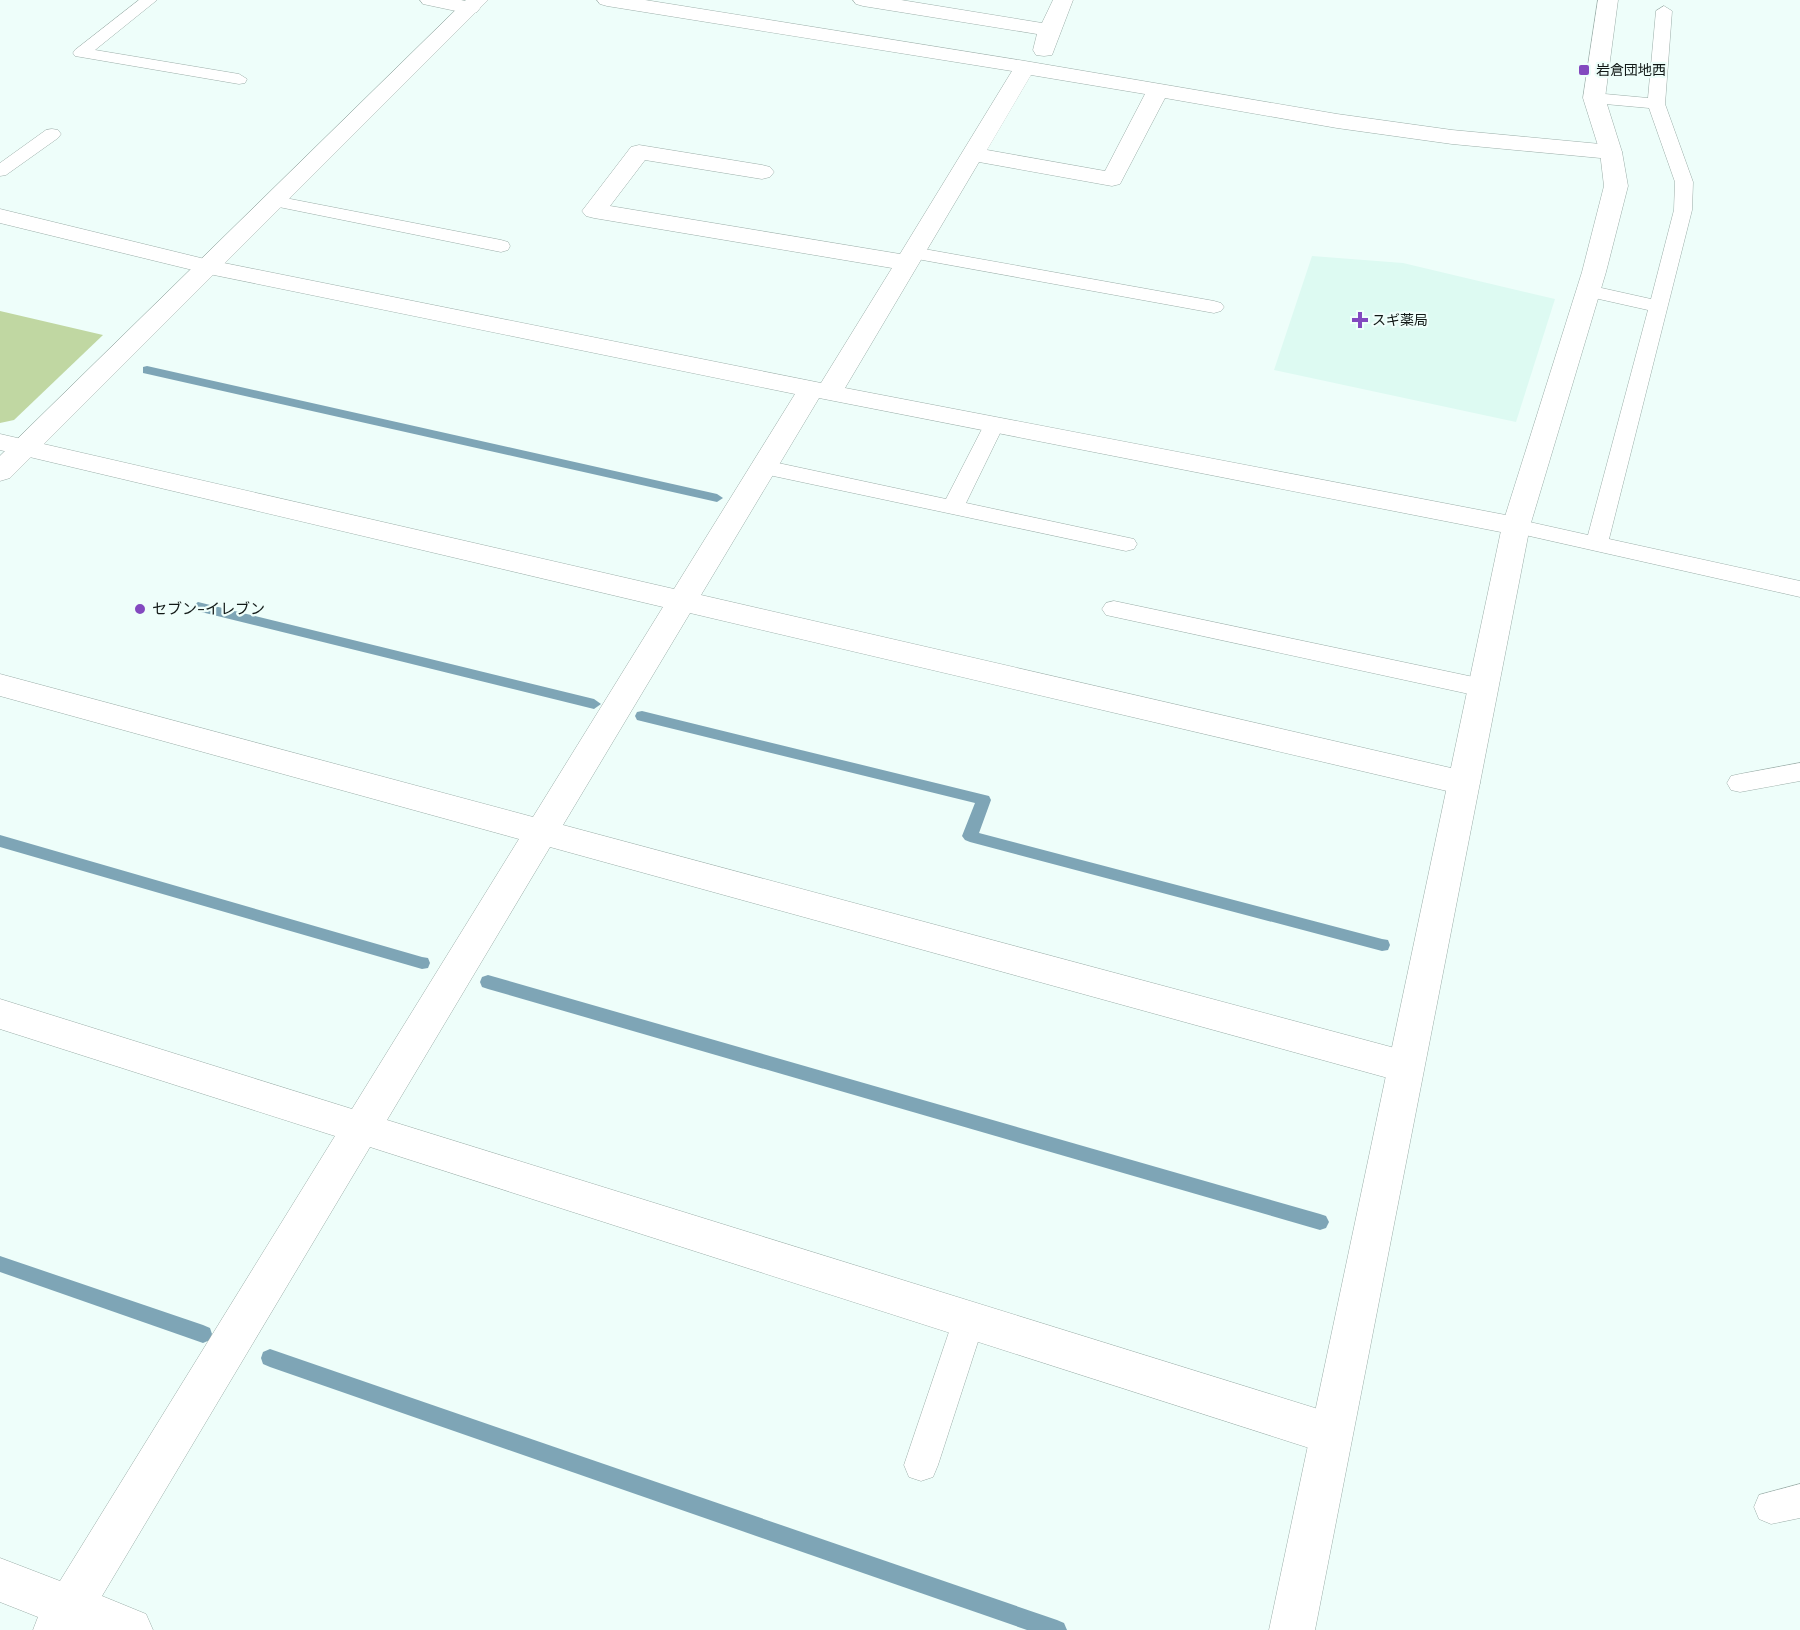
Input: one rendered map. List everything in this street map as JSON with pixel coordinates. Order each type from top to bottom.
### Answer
[{"type":"street","points":[[429,0],[474,4]]},
{"type":"street","points":[[607,0],[749,14],[1032,68],[1337,121],[1407,131],[1611,152]]},
{"type":"street","points":[[863,0],[1049,30]]},
{"type":"street","points":[[64,1619],[764,467],[820,391],[910,258],[972,154],[1032,68],[1063,0]]},
{"type":"street","points":[[1292,1630],[1516,526],[1588,291],[1616,186],[1611,152],[1594,98],[1608,0]]},
{"type":"street","points":[[0,472],[12,445],[209,267],[474,4]]},
{"type":"street","points":[[972,154],[1112,179],[1158,90]]},
{"type":"street","points":[[762,172],[639,152],[594,211],[910,258]]},
{"type":"street","points":[[0,216],[209,267],[820,391],[1516,526]]},
{"type":"street","points":[[12,445],[1464,783]]},
{"type":"street","points":[[0,685],[1406,1067]]},
{"type":"street","points":[[0,1014],[1331,1434]]},
{"type":"street","points":[[0,1580],[64,1619],[130,1630]]},
{"type":"lane","points":[[149,0],[81,52],[239,79]]},
{"type":"lane","points":[[1597,544],[1683,210],[1684,182],[1656,104],[1664,11]]},
{"type":"lane","points":[[1594,98],[1656,104]]},
{"type":"lane","points":[[0,171],[52,134]]},
{"type":"lane","points":[[275,201],[501,246]]},
{"type":"lane","points":[[910,258],[1214,307]]},
{"type":"lane","points":[[1588,291],[1658,306]]},
{"type":"lane","points":[[953,507],[994,424]]},
{"type":"lane","points":[[764,467],[1126,544]]},
{"type":"lane","points":[[1516,526],[1800,589]]},
{"type":"lane","points":[[1114,609],[1483,688]]},
{"type":"lane","points":[[1740,783],[1800,772]]},
{"type":"lane","points":[[921,1465],[969,1320]]},
{"type":"shaded area","points":[[1312,256],[1403,263],[1555,299],[1516,422],[1274,370]]},
{"type":"green space","points":[[0,311],[103,335],[14,420],[0,423]]},
{"type":"waterway","points":[[147,370],[717,498]]},
{"type":"waterway","points":[[198,607],[594,704]]},
{"type":"waterway","points":[[642,716],[984,800],[970,836],[1382,945]]},
{"type":"waterway","points":[[0,841],[422,963]]},
{"type":"waterway","points":[[488,982],[1320,1222]]},
{"type":"waterway","points":[[0,1264],[203,1334]]},
{"type":"waterway","points":[[270,1358],[1057,1630]]},
{"type":"place","name":"岩倉団地西","points":[[1584,70]]},
{"type":"place","name":"スギ薬局","points":[[1360,320]]},
{"type":"place","name":"セブン-イレブン","points":[[140,609]]}]
